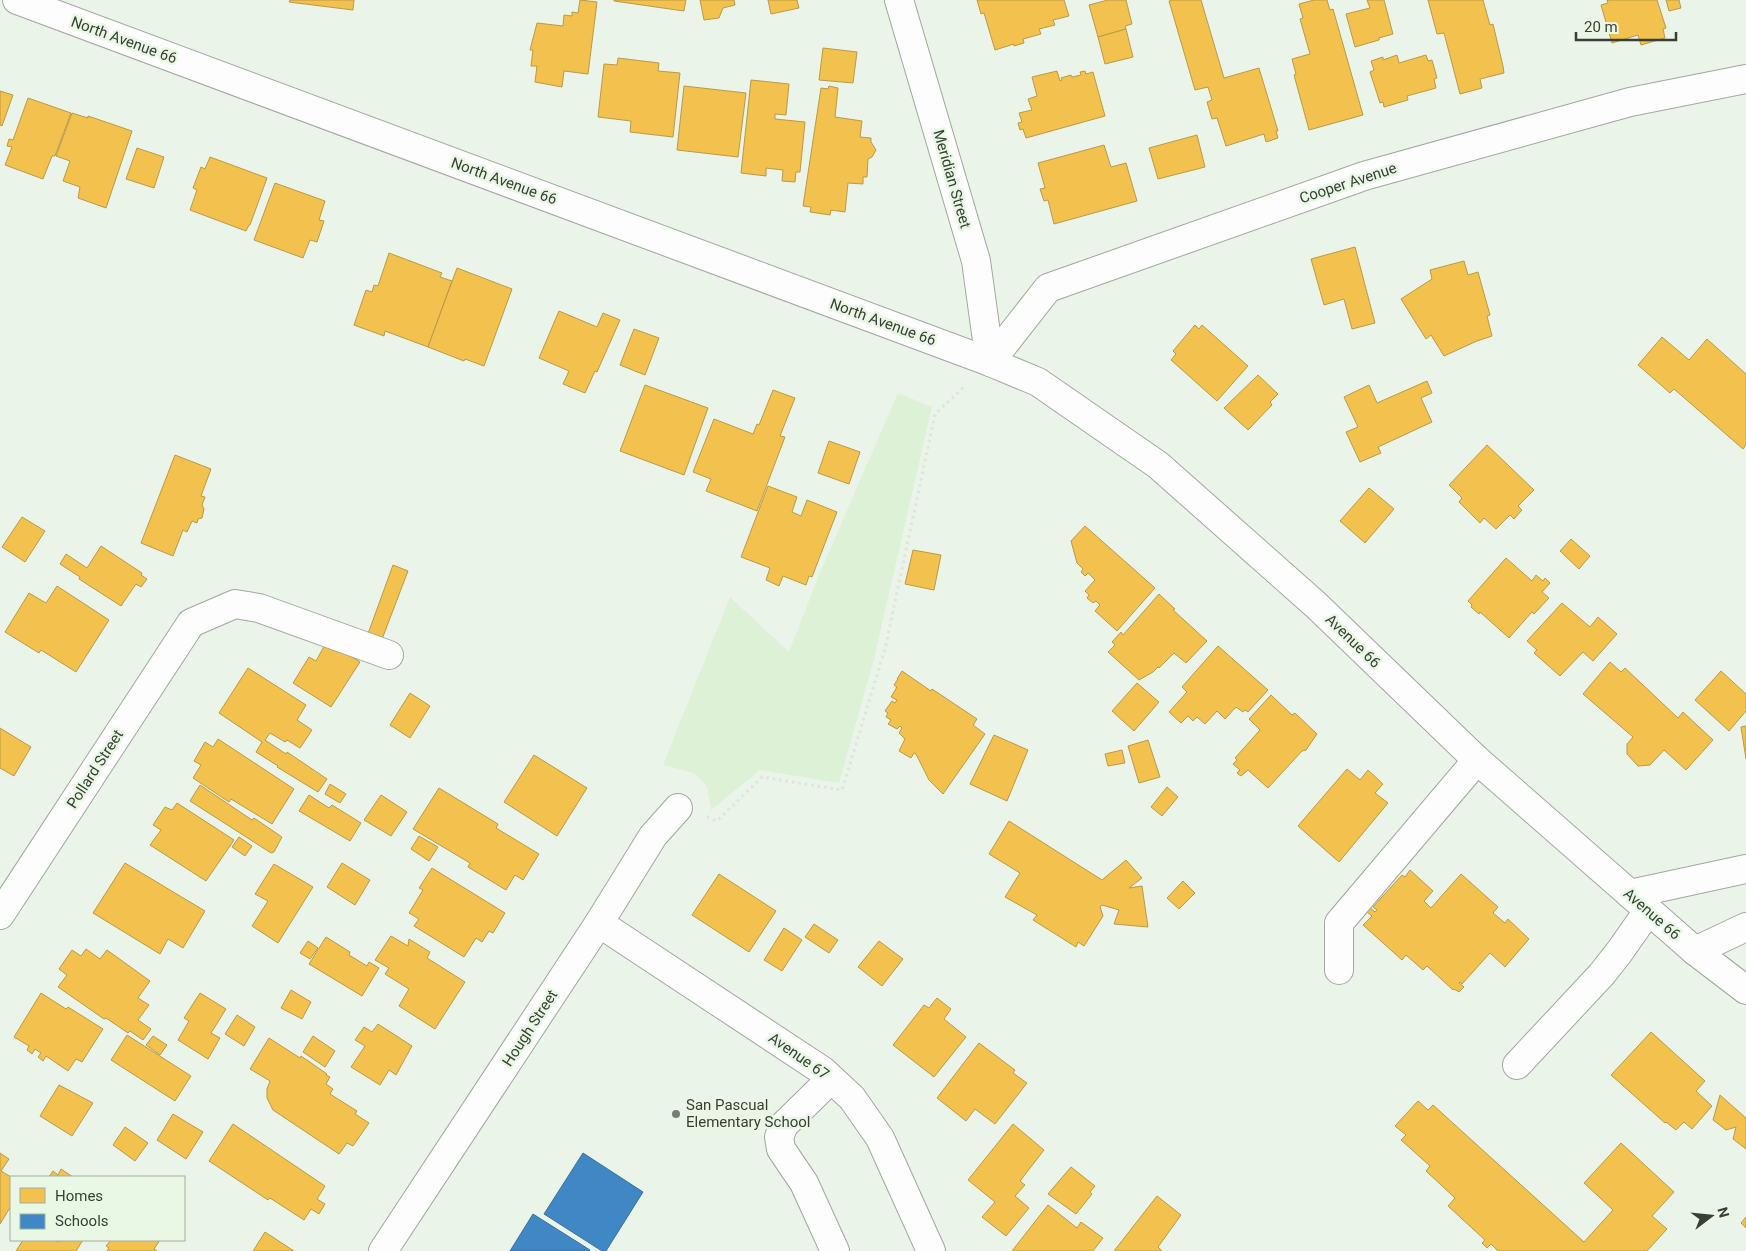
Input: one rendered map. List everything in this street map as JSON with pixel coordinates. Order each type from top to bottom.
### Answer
[{"type":"street","name":"North Avenue 66","points":[[17,0],[76,11],[990,362]]},
{"type":"street","name":"Meridian Street","points":[[899,0],[976,260],[990,362]]},
{"type":"street","name":"Cooper Avenue","points":[[990,362],[1048,288],[1364,176],[1630,102],[1746,79]]},
{"type":"street","name":"Avenue 66","points":[[990,362],[1038,382],[1158,465],[1316,606],[1477,760],[1694,951],[1746,990]]},
{"type":"street","name":"Pollard Street","points":[[0,916],[191,623],[235,604],[259,608],[389,656]]},
{"type":"street","points":[[1339,970],[1339,923],[1477,760]]},
{"type":"street","name":"Hough Street","points":[[383,1251],[599,923],[653,836],[678,808]]},
{"type":"street","points":[[1517,1065],[1602,974],[1639,903],[1746,869]]},
{"type":"street","name":"Avenue 67","points":[[599,923],[790,1048],[823,1071],[852,1098],[880,1138],[932,1251]]},
{"type":"street","name":"Avenue 66","points":[[1694,951],[1746,927]]},
{"type":"street","points":[[832,1079],[784,1125],[780,1137],[781,1149],[804,1183],[835,1251]]},
{"type":"path","points":[[678,808],[717,821],[762,777],[842,790],[885,650],[935,414],[990,362]]},
{"type":"green space","points":[[898,393],[932,407],[873,663],[839,783],[760,770],[711,810],[707,786],[694,773],[663,765],[730,597],[789,652],[819,575]]},
{"type":"building: Homes","points":[[290,0],[354,0],[353,10],[289,2]]},
{"type":"building: Homes","points":[[580,0],[597,2],[588,74],[564,71],[562,87],[535,82],[537,66],[531,66],[533,50],[530,50],[537,23],[563,26],[564,15],[572,16],[572,12],[578,13]]},
{"type":"building: Homes","points":[[614,0],[686,0],[684,11]]},
{"type":"building: Homes","points":[[700,0],[734,0],[735,5],[723,8],[719,18],[704,20]]},
{"type":"building: Homes","points":[[768,0],[797,0],[799,8],[771,14]]},
{"type":"building: Homes","points":[[977,0],[1064,0],[1069,16],[1053,20],[1055,25],[1039,29],[1041,34],[1023,39],[1024,43],[995,50],[984,13],[981,14]]},
{"type":"building: Homes","points":[[1108,0],[1126,0],[1132,24],[1125,26],[1126,29],[1098,37],[1089,5]]},
{"type":"building: Homes","points":[[1201,0],[1224,78],[1259,68],[1278,131],[1276,131],[1278,138],[1266,142],[1264,134],[1226,146],[1217,118],[1212,119],[1207,102],[1212,100],[1208,87],[1195,90],[1169,1]]},
{"type":"building: Homes","points":[[1314,0],[1327,0],[1330,10],[1333,9],[1363,115],[1309,130],[1294,75],[1296,74],[1292,59],[1310,54],[1300,19],[1303,18],[1299,4]]},
{"type":"building: Homes","points":[[1367,0],[1384,0],[1393,34],[1355,47],[1346,14],[1370,8]]},
{"type":"building: Homes","points":[[1428,0],[1483,0],[1490,25],[1493,24],[1504,73],[1480,79],[1482,88],[1460,94],[1444,33],[1437,34]]},
{"type":"building: Homes","points":[[1607,0],[1657,0],[1666,28],[1663,29],[1665,38],[1641,45],[1638,35],[1612,43],[1601,5],[1608,3]]},
{"type":"building: Homes","points":[[1666,0],[1679,0],[1681,8],[1669,11]]},
{"type":"building: Homes","points":[[1126,29],[1133,57],[1105,64],[1098,37]]},
{"type":"building: Homes","points":[[823,48],[857,52],[853,83],[819,80]]},
{"type":"building: Homes","points":[[1397,55],[1399,63],[1426,55],[1428,61],[1432,60],[1437,78],[1434,79],[1436,88],[1407,96],[1408,100],[1384,107],[1383,102],[1380,103],[1370,72],[1374,70],[1371,61],[1383,57],[1383,60]]},
{"type":"building: Homes","points":[[618,58],[659,63],[658,71],[680,73],[673,137],[630,132],[631,121],[598,117],[604,64],[617,65]]},
{"type":"building: Homes","points":[[1057,71],[1060,81],[1062,80],[1061,78],[1071,75],[1072,77],[1081,75],[1080,72],[1085,71],[1086,74],[1093,72],[1105,116],[1026,138],[1023,129],[1020,130],[1018,123],[1022,122],[1019,113],[1032,110],[1028,99],[1037,96],[1032,77]]},
{"type":"building: Homes","points":[[751,80],[789,84],[786,115],[775,114],[775,119],[805,122],[800,172],[796,172],[795,182],[782,181],[783,170],[766,168],[766,176],[741,173]]},
{"type":"building: Homes","points":[[684,86],[746,93],[738,157],[677,150]]},
{"type":"building: Homes","points":[[829,86],[838,88],[835,117],[862,121],[860,137],[871,138],[871,142],[876,150],[872,157],[868,159],[867,177],[863,177],[863,184],[848,183],[845,212],[831,210],[830,215],[810,212],[811,207],[803,206],[821,88],[828,89]]},
{"type":"building: Homes","points":[[0,91],[13,95],[2,126],[0,125]]},
{"type":"building: Homes","points":[[28,98],[71,113],[55,156],[52,156],[43,179],[5,165],[12,147],[7,146],[9,139],[13,140]]},
{"type":"building: Homes","points":[[72,113],[88,118],[88,116],[132,131],[106,208],[78,198],[80,187],[63,181],[70,161],[56,156]]},
{"type":"building: Homes","points":[[1197,135],[1205,167],[1158,179],[1149,148]]},
{"type":"building: Homes","points":[[1104,145],[1111,167],[1126,163],[1137,201],[1054,224],[1048,200],[1044,201],[1040,189],[1045,188],[1038,163]]},
{"type":"building: Homes","points":[[137,148],[164,157],[154,188],[126,179]]},
{"type":"building: Homes","points":[[210,157],[267,178],[250,225],[246,231],[190,210],[197,190],[193,188],[201,167],[205,169]]},
{"type":"building: Homes","points":[[275,183],[325,201],[319,220],[324,221],[317,242],[310,240],[303,258],[254,240]]},
{"type":"building: Homes","points":[[1355,247],[1375,323],[1352,329],[1344,299],[1324,305],[1311,259]]},
{"type":"building: Homes","points":[[389,253],[442,273],[440,277],[452,281],[428,347],[385,331],[384,336],[354,325],[366,290],[372,292],[374,285],[378,286]]},
{"type":"building: Homes","points":[[1464,261],[1468,275],[1478,272],[1490,315],[1487,316],[1492,336],[1444,356],[1431,335],[1426,339],[1401,299],[1432,279],[1430,270]]},
{"type":"building: Homes","points":[[457,268],[512,289],[484,366],[465,359],[464,361],[428,347]]},
{"type":"building: Homes","points":[[559,311],[597,327],[603,313],[620,320],[597,372],[595,371],[585,393],[563,384],[569,371],[539,358]]},
{"type":"building: Homes","points":[[1195,325],[1199,329],[1202,325],[1248,366],[1217,401],[1171,360],[1176,354],[1173,351]]},
{"type":"building: Homes","points":[[634,329],[659,338],[645,375],[620,365]]},
{"type":"building: Homes","points":[[1662,337],[1689,360],[1707,339],[1746,374],[1746,445],[1743,449],[1674,389],[1670,393],[1638,365]]},
{"type":"building: Homes","points":[[1258,375],[1278,394],[1270,402],[1272,405],[1248,430],[1224,408]]},
{"type":"building: Homes","points":[[1427,381],[1432,393],[1421,398],[1432,422],[1378,447],[1381,453],[1360,462],[1346,432],[1358,427],[1344,397],[1369,385],[1377,403]]},
{"type":"building: Homes","points":[[645,385],[708,408],[684,475],[620,451]]},
{"type":"building: Homes","points":[[773,390],[795,398],[780,436],[785,437],[757,511],[706,491],[711,479],[693,472],[714,419],[753,434],[757,424],[759,425]]},
{"type":"building: Homes","points":[[829,441],[860,452],[849,484],[818,473]]},
{"type":"building: Homes","points":[[1487,445],[1534,490],[1518,506],[1522,510],[1514,519],[1510,515],[1496,529],[1484,518],[1480,523],[1459,502],[1462,498],[1449,485]]},
{"type":"building: Homes","points":[[175,455],[211,469],[201,496],[205,497],[202,505],[204,509],[202,518],[198,519],[197,523],[192,521],[187,532],[183,530],[173,556],[141,543]]},
{"type":"building: Homes","points":[[768,486],[797,497],[792,512],[801,516],[807,500],[837,512],[812,577],[809,576],[806,585],[783,576],[779,586],[766,580],[770,568],[741,557]]},
{"type":"building: Homes","points":[[1369,488],[1394,509],[1365,543],[1340,521]]},
{"type":"building: Homes","points":[[22,517],[45,531],[25,562],[2,547]]},
{"type":"building: Homes","points":[[1085,526],[1155,588],[1117,631],[1095,611],[1100,605],[1096,601],[1093,603],[1087,598],[1089,595],[1085,591],[1095,580],[1088,573],[1085,576],[1081,572],[1083,569],[1077,563],[1071,541]]},
{"type":"building: Homes","points":[[1571,539],[1590,556],[1579,569],[1560,551]]},
{"type":"building: Homes","points":[[101,546],[142,573],[141,575],[147,579],[141,587],[136,584],[121,606],[79,579],[80,577],[60,564],[66,554],[87,568]]},
{"type":"building: Homes","points":[[913,550],[941,555],[934,590],[905,584]]},
{"type":"building: Homes","points":[[1506,558],[1532,581],[1536,575],[1543,581],[1545,578],[1550,583],[1542,592],[1549,598],[1534,614],[1532,612],[1509,638],[1480,612],[1479,614],[1471,607],[1472,605],[1468,601]]},
{"type":"building: Homes","points":[[393,565],[408,571],[379,647],[365,642]]},
{"type":"building: Homes","points":[[57,586],[109,620],[76,672],[41,650],[39,653],[5,632],[29,593],[46,603]]},
{"type":"building: Homes","points":[[1159,594],[1175,609],[1173,610],[1207,641],[1186,663],[1174,653],[1159,668],[1139,680],[1108,652],[1115,645],[1112,642],[1121,632],[1123,635]]},
{"type":"building: Homes","points":[[1562,603],[1590,627],[1598,617],[1617,634],[1593,661],[1583,652],[1560,676],[1534,653],[1537,650],[1527,641]]},
{"type":"building: Homes","points":[[327,641],[360,662],[331,707],[293,683],[309,657],[316,661]]},
{"type":"building: Homes","points":[[1218,646],[1268,690],[1248,712],[1245,710],[1243,712],[1236,707],[1225,719],[1217,711],[1205,724],[1197,717],[1193,721],[1188,716],[1181,723],[1169,712],[1187,692],[1182,687]]},
{"type":"building: Homes","points":[[1610,662],[1621,672],[1625,668],[1678,718],[1683,712],[1713,740],[1686,770],[1664,750],[1650,765],[1638,766],[1627,754],[1627,744],[1633,737],[1583,694]]},
{"type":"building: Homes","points":[[248,668],[306,705],[297,720],[312,730],[300,748],[270,733],[265,740],[286,754],[287,752],[327,779],[318,792],[256,752],[262,742],[219,713]]},
{"type":"building: Homes","points":[[902,671],[977,719],[973,725],[985,734],[943,794],[929,780],[916,754],[914,753],[911,758],[899,751],[905,739],[899,733],[902,728],[900,726],[897,729],[888,724],[891,720],[886,717],[888,713],[885,711],[892,701],[895,703],[897,700],[891,697],[897,687],[894,685]]},
{"type":"building: Homes","points":[[1721,671],[1746,694],[1746,711],[1729,731],[1695,700]]},
{"type":"building: Homes","points":[[1137,683],[1159,702],[1134,731],[1112,711]]},
{"type":"building: Homes","points":[[410,693],[430,706],[410,738],[390,725]]},
{"type":"building: Homes","points":[[1271,695],[1292,715],[1295,713],[1317,734],[1306,750],[1302,751],[1268,788],[1248,770],[1241,776],[1237,773],[1240,770],[1233,764],[1237,760],[1235,758],[1260,730],[1249,719]]},
{"type":"building: Homes","points":[[1746,726],[1746,759],[1741,727]]},
{"type":"building: Homes","points":[[0,728],[31,747],[14,776],[0,768]]},
{"type":"building: Homes","points":[[994,735],[1028,750],[1007,801],[970,784]]},
{"type":"building: Homes","points":[[218,739],[294,789],[272,824],[231,799],[229,802],[193,778],[201,765],[194,761],[205,742],[213,747]]},
{"type":"building: Homes","points":[[1148,740],[1160,777],[1139,783],[1128,746]]},
{"type":"building: Homes","points":[[1122,750],[1125,763],[1108,766],[1105,754]]},
{"type":"building: Homes","points":[[534,755],[587,788],[557,836],[504,802]]},
{"type":"building: Homes","points":[[1347,769],[1360,780],[1368,770],[1383,784],[1375,793],[1388,803],[1339,862],[1298,826]]},
{"type":"building: Homes","points":[[330,784],[346,794],[340,803],[325,794]]},
{"type":"building: Homes","points":[[200,785],[252,820],[254,818],[282,837],[274,852],[271,853],[190,801]]},
{"type":"building: Homes","points":[[1167,787],[1178,797],[1162,816],[1151,807]]},
{"type":"building: Homes","points":[[439,788],[498,824],[496,828],[539,854],[523,880],[515,875],[506,890],[468,867],[470,863],[413,829]]},
{"type":"building: Homes","points":[[309,795],[329,808],[332,805],[361,823],[350,841],[299,811]]},
{"type":"building: Homes","points":[[381,795],[407,812],[391,836],[364,820]]},
{"type":"building: Homes","points":[[177,803],[234,840],[206,881],[150,845],[161,830],[153,825],[165,807],[172,810]]},
{"type":"building: Homes","points":[[1009,821],[1102,880],[1126,860],[1142,878],[1129,888],[1142,886],[1148,927],[1114,924],[1119,910],[1102,905],[1100,907],[1103,916],[1084,946],[1078,942],[1076,947],[1033,920],[1037,915],[1005,897],[1020,873],[989,854]]},
{"type":"building: Homes","points":[[419,836],[438,847],[429,861],[411,849]]},
{"type":"building: Homes","points":[[239,837],[252,846],[245,856],[232,847]]},
{"type":"building: Homes","points":[[125,863],[205,911],[183,948],[168,939],[160,954],[93,913]]},
{"type":"building: Homes","points":[[342,863],[370,880],[355,905],[327,887]]},
{"type":"building: Homes","points":[[274,864],[313,887],[278,943],[252,926],[268,901],[255,894]]},
{"type":"building: Homes","points":[[432,868],[505,913],[493,933],[489,931],[482,942],[476,938],[464,957],[414,926],[419,919],[409,913],[423,890],[419,888]]},
{"type":"building: Homes","points":[[1410,870],[1433,891],[1424,901],[1431,908],[1461,874],[1498,907],[1493,913],[1505,923],[1508,919],[1529,939],[1505,967],[1490,953],[1462,984],[1459,983],[1464,987],[1459,992],[1453,990],[1427,966],[1423,970],[1406,955],[1402,960],[1363,925],[1372,916],[1362,908],[1366,904],[1375,912],[1377,910],[1373,907],[1402,875],[1405,877]]},
{"type":"building: Homes","points":[[719,874],[776,911],[749,952],[692,915]]},
{"type":"building: Homes","points":[[1183,881],[1195,893],[1179,909],[1167,898]]},
{"type":"building: Homes","points":[[814,924],[838,940],[829,953],[805,937]]},
{"type":"building: Homes","points":[[784,928],[802,940],[782,971],[764,960]]},
{"type":"building: Homes","points":[[391,936],[408,946],[409,939],[430,952],[427,958],[465,982],[435,1029],[399,1006],[409,989],[385,974],[389,968],[375,960]]},
{"type":"building: Homes","points":[[326,937],[350,952],[349,955],[367,966],[369,962],[379,968],[362,996],[309,964]]},
{"type":"building: Homes","points":[[308,941],[318,948],[310,959],[300,953]]},
{"type":"building: Homes","points":[[879,941],[903,959],[882,986],[858,967]]},
{"type":"building: Homes","points":[[86,949],[100,959],[107,950],[150,981],[138,998],[149,1005],[138,1020],[151,1029],[143,1040],[130,1031],[128,1033],[106,1018],[104,1019],[58,987],[67,975],[59,969],[72,950],[81,956]]},
{"type":"building: Homes","points":[[291,990],[311,1002],[302,1019],[281,1008]]},
{"type":"building: Homes","points":[[41,993],[103,1029],[82,1062],[76,1059],[68,1071],[46,1056],[43,1061],[38,1057],[41,1053],[35,1049],[32,1054],[27,1050],[29,1046],[14,1037]]},
{"type":"building: Homes","points":[[200,993],[226,1009],[211,1033],[220,1038],[208,1059],[178,1040],[189,1021],[184,1018]]},
{"type":"building: Homes","points":[[937,998],[951,1009],[944,1019],[966,1037],[934,1077],[893,1045],[924,1005],[929,1008]]},
{"type":"building: Homes","points":[[237,1015],[255,1027],[244,1046],[225,1034]]},
{"type":"building: Homes","points":[[378,1024],[412,1046],[396,1075],[389,1070],[380,1085],[351,1067],[365,1046],[355,1040],[364,1027],[372,1032]]},
{"type":"building: Homes","points":[[1651,1032],[1705,1081],[1696,1091],[1712,1106],[1692,1129],[1684,1122],[1676,1130],[1665,1123],[1611,1075]]},
{"type":"building: Homes","points":[[127,1035],[191,1076],[175,1101],[111,1060]]},
{"type":"building: Homes","points":[[153,1036],[167,1045],[160,1055],[146,1045]]},
{"type":"building: Homes","points":[[313,1036],[335,1051],[325,1067],[303,1052]]},
{"type":"building: Homes","points":[[269,1038],[300,1058],[301,1056],[327,1074],[330,1077],[326,1084],[333,1089],[330,1094],[357,1111],[355,1114],[369,1123],[353,1146],[347,1143],[339,1154],[273,1110],[267,1098],[267,1089],[270,1081],[250,1069]]},
{"type":"building: Homes","points":[[979,1043],[1015,1070],[1013,1073],[1027,1083],[995,1124],[975,1109],[966,1121],[937,1098]]},
{"type":"building: Homes","points":[[59,1085],[93,1103],[72,1136],[40,1116]]},
{"type":"building: Homes","points":[[1720,1095],[1746,1118],[1746,1149],[1733,1139],[1736,1127],[1726,1130],[1713,1120]]},
{"type":"building: Homes","points":[[1418,1101],[1428,1110],[1433,1105],[1584,1242],[1613,1210],[1584,1183],[1621,1143],[1674,1192],[1652,1216],[1667,1229],[1647,1251],[1498,1251],[1491,1244],[1487,1248],[1482,1243],[1485,1240],[1448,1206],[1455,1198],[1426,1171],[1430,1166],[1401,1140],[1406,1135],[1395,1126]]},
{"type":"building: Homes","points":[[173,1114],[203,1132],[186,1159],[157,1140]]},
{"type":"building: Homes","points":[[233,1124],[325,1186],[317,1199],[325,1204],[319,1214],[311,1209],[304,1220],[270,1198],[268,1200],[209,1161]]},
{"type":"building: Homes","points":[[1013,1124],[1044,1150],[1020,1181],[1025,1185],[1015,1196],[1029,1208],[1006,1236],[982,1217],[995,1202],[968,1180]]},
{"type":"building: Homes","points":[[125,1127],[148,1143],[135,1161],[113,1145]]},
{"type":"building: Homes","points":[[0,1153],[9,1159],[1,1171],[10,1176],[10,1208],[0,1224]]},
{"type":"building: Homes","points":[[1071,1167],[1095,1186],[1090,1192],[1092,1194],[1076,1214],[1048,1194]]},
{"type":"building: Homes","points":[[61,1169],[72,1176],[50,1176],[53,1171],[58,1175]]},
{"type":"building: Homes","points":[[1157,1196],[1181,1215],[1158,1247],[1162,1251],[1114,1251]]},
{"type":"building: Homes","points":[[1048,1205],[1077,1228],[1081,1222],[1103,1238],[1093,1251],[1012,1251]]},
{"type":"building: Homes","points":[[1746,1217],[1746,1228],[1741,1223]]},
{"type":"building: Homes","points":[[265,1232],[294,1251],[253,1251]]},
{"type":"building: Homes","points":[[22,1241],[82,1241],[76,1251],[16,1251]]},
{"type":"building: Homes","points":[[110,1241],[159,1241],[154,1249],[157,1251],[107,1251],[109,1248],[106,1246]]},
{"type":"building: Schools","points":[[583,1153],[643,1192],[606,1251],[602,1251],[544,1214]]},
{"type":"building: Schools","points":[[533,1214],[590,1250],[510,1251]]},
{"type":"place","name":"San Pascual Elementary School","points":[[676,1114]]}]
